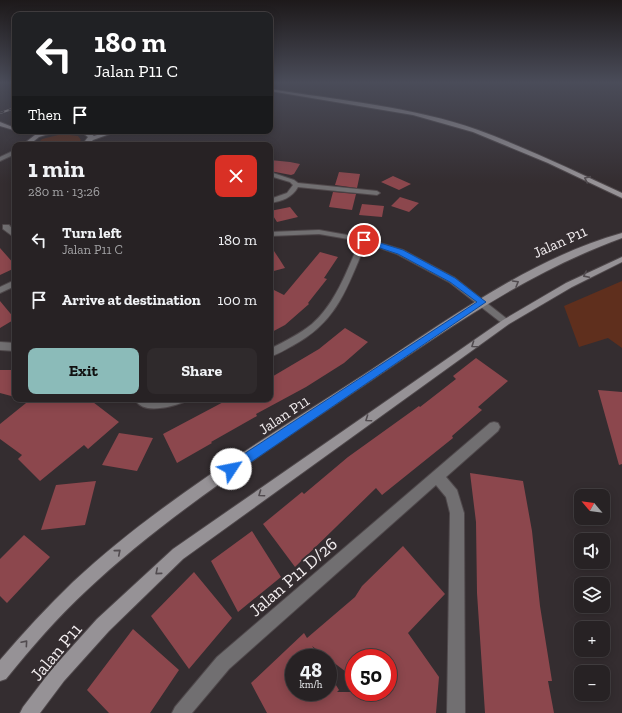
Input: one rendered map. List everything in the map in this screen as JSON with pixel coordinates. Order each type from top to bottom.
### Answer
[{"type":"main road","points":[[421,116],[475,131],[543,159],[622,196]]},
{"type":"main road","points":[[437,116],[455,120],[515,140],[615,185]]},
{"type":"main road","points":[[0,121],[12,129]]},
{"type":"main road","points":[[0,124],[12,130]]},
{"type":"main road","points":[[87,134],[91,139]]},
{"type":"main road","points":[[88,142],[91,139],[106,134]]},
{"type":"main road","name":"Jalan P11","points":[[0,673],[49,616],[96,570],[139,534],[204,487],[482,302],[544,266],[568,255],[622,235]]},
{"type":"main road","name":"Jalan P11","points":[[29,713],[58,675],[103,625],[178,554],[506,322],[568,285],[622,259]]},
{"type":"street","points":[[0,158],[12,153]]},
{"type":"street","points":[[0,163],[12,159]]},
{"type":"street","points":[[273,175],[292,181],[296,185],[377,193]]},
{"type":"street","points":[[273,200],[285,197],[291,193],[296,185]]},
{"type":"street","points":[[6,227],[12,233]]},
{"type":"street","points":[[273,234],[319,232],[364,240],[400,252],[452,280],[506,322]]},
{"type":"street","points":[[273,352],[302,336],[319,322],[334,304],[364,240]]},
{"type":"street","points":[[0,290],[12,284]]},
{"type":"street","points":[[0,346],[12,347]]},
{"type":"street","points":[[148,402],[155,405],[173,402]]},
{"type":"street","name":"Jalan P11 D/26","points":[[182,713],[223,663],[494,427]]},
{"type":"street","points":[[437,476],[452,494],[457,513],[456,713]]},
{"type":"shaded area","points":[[62,134],[78,136],[81,140],[79,142],[39,142],[42,139]]},
{"type":"shaded area","points":[[622,281],[622,348],[608,338],[579,347],[564,306]]},
{"type":"building","points":[[273,160],[300,164],[294,174],[291,175],[273,172]]},
{"type":"building","points":[[339,172],[360,174],[357,188],[335,185]]},
{"type":"building","points":[[393,176],[411,184],[399,190],[381,182]]},
{"type":"building","points":[[333,192],[356,194],[352,210],[329,207]]},
{"type":"building","points":[[400,197],[419,203],[409,212],[391,206]]},
{"type":"building","points":[[362,204],[384,206],[382,217],[359,215]]},
{"type":"building","points":[[290,207],[298,217],[277,222],[273,216],[273,210]]},
{"type":"building","points":[[0,248],[12,262],[12,269],[0,275]]},
{"type":"building","points":[[273,250],[280,260],[285,268],[273,271]]},
{"type":"building","points":[[320,252],[338,257],[324,278],[327,279],[308,303],[309,304],[285,325],[273,331],[273,290],[284,295]]},
{"type":"building","points":[[0,301],[12,315],[12,321],[0,328]]},
{"type":"building","points":[[345,328],[368,342],[344,363],[306,387],[256,414],[257,416],[177,463],[163,434],[223,402],[273,402],[273,376],[319,349]]},
{"type":"building","points":[[476,358],[508,381],[478,407],[482,410],[452,436],[453,438],[382,495],[376,488],[295,567],[263,524],[302,492],[304,494],[348,457],[419,406],[420,407],[456,379],[453,376]]},
{"type":"building","points":[[0,370],[12,370],[12,396],[0,393]]},
{"type":"building","points":[[598,390],[622,392],[622,464],[619,465]]},
{"type":"building","points":[[27,402],[93,402],[119,422],[88,449],[84,445],[40,481],[18,459],[22,455],[0,439],[0,424]]},
{"type":"building","points":[[119,433],[153,438],[137,471],[102,465]]},
{"type":"building","points":[[470,473],[523,481],[532,531],[540,606],[552,681],[548,681],[554,713],[485,713],[477,593],[476,522]]},
{"type":"building","points":[[96,481],[85,525],[41,530],[56,485]]},
{"type":"building","points":[[252,531],[281,577],[238,612],[211,561]]},
{"type":"building","points":[[24,535],[50,557],[7,603],[0,596],[0,559]]},
{"type":"building","points":[[403,546],[445,594],[408,633],[439,677],[436,713],[267,713],[251,683],[285,651],[285,701],[337,701],[337,692],[345,692],[345,701],[397,701],[397,649],[345,649],[345,671],[337,665],[337,649],[316,649],[312,646],[314,649],[287,649],[304,633],[307,638],[355,597],[362,586]]},
{"type":"building","points":[[194,572],[232,618],[189,669],[151,616]]},
{"type":"building","points":[[133,629],[179,670],[150,713],[109,713],[87,690]]},
{"type":"route","points":[[231,469],[482,302],[452,280],[400,252],[364,240]]}]
